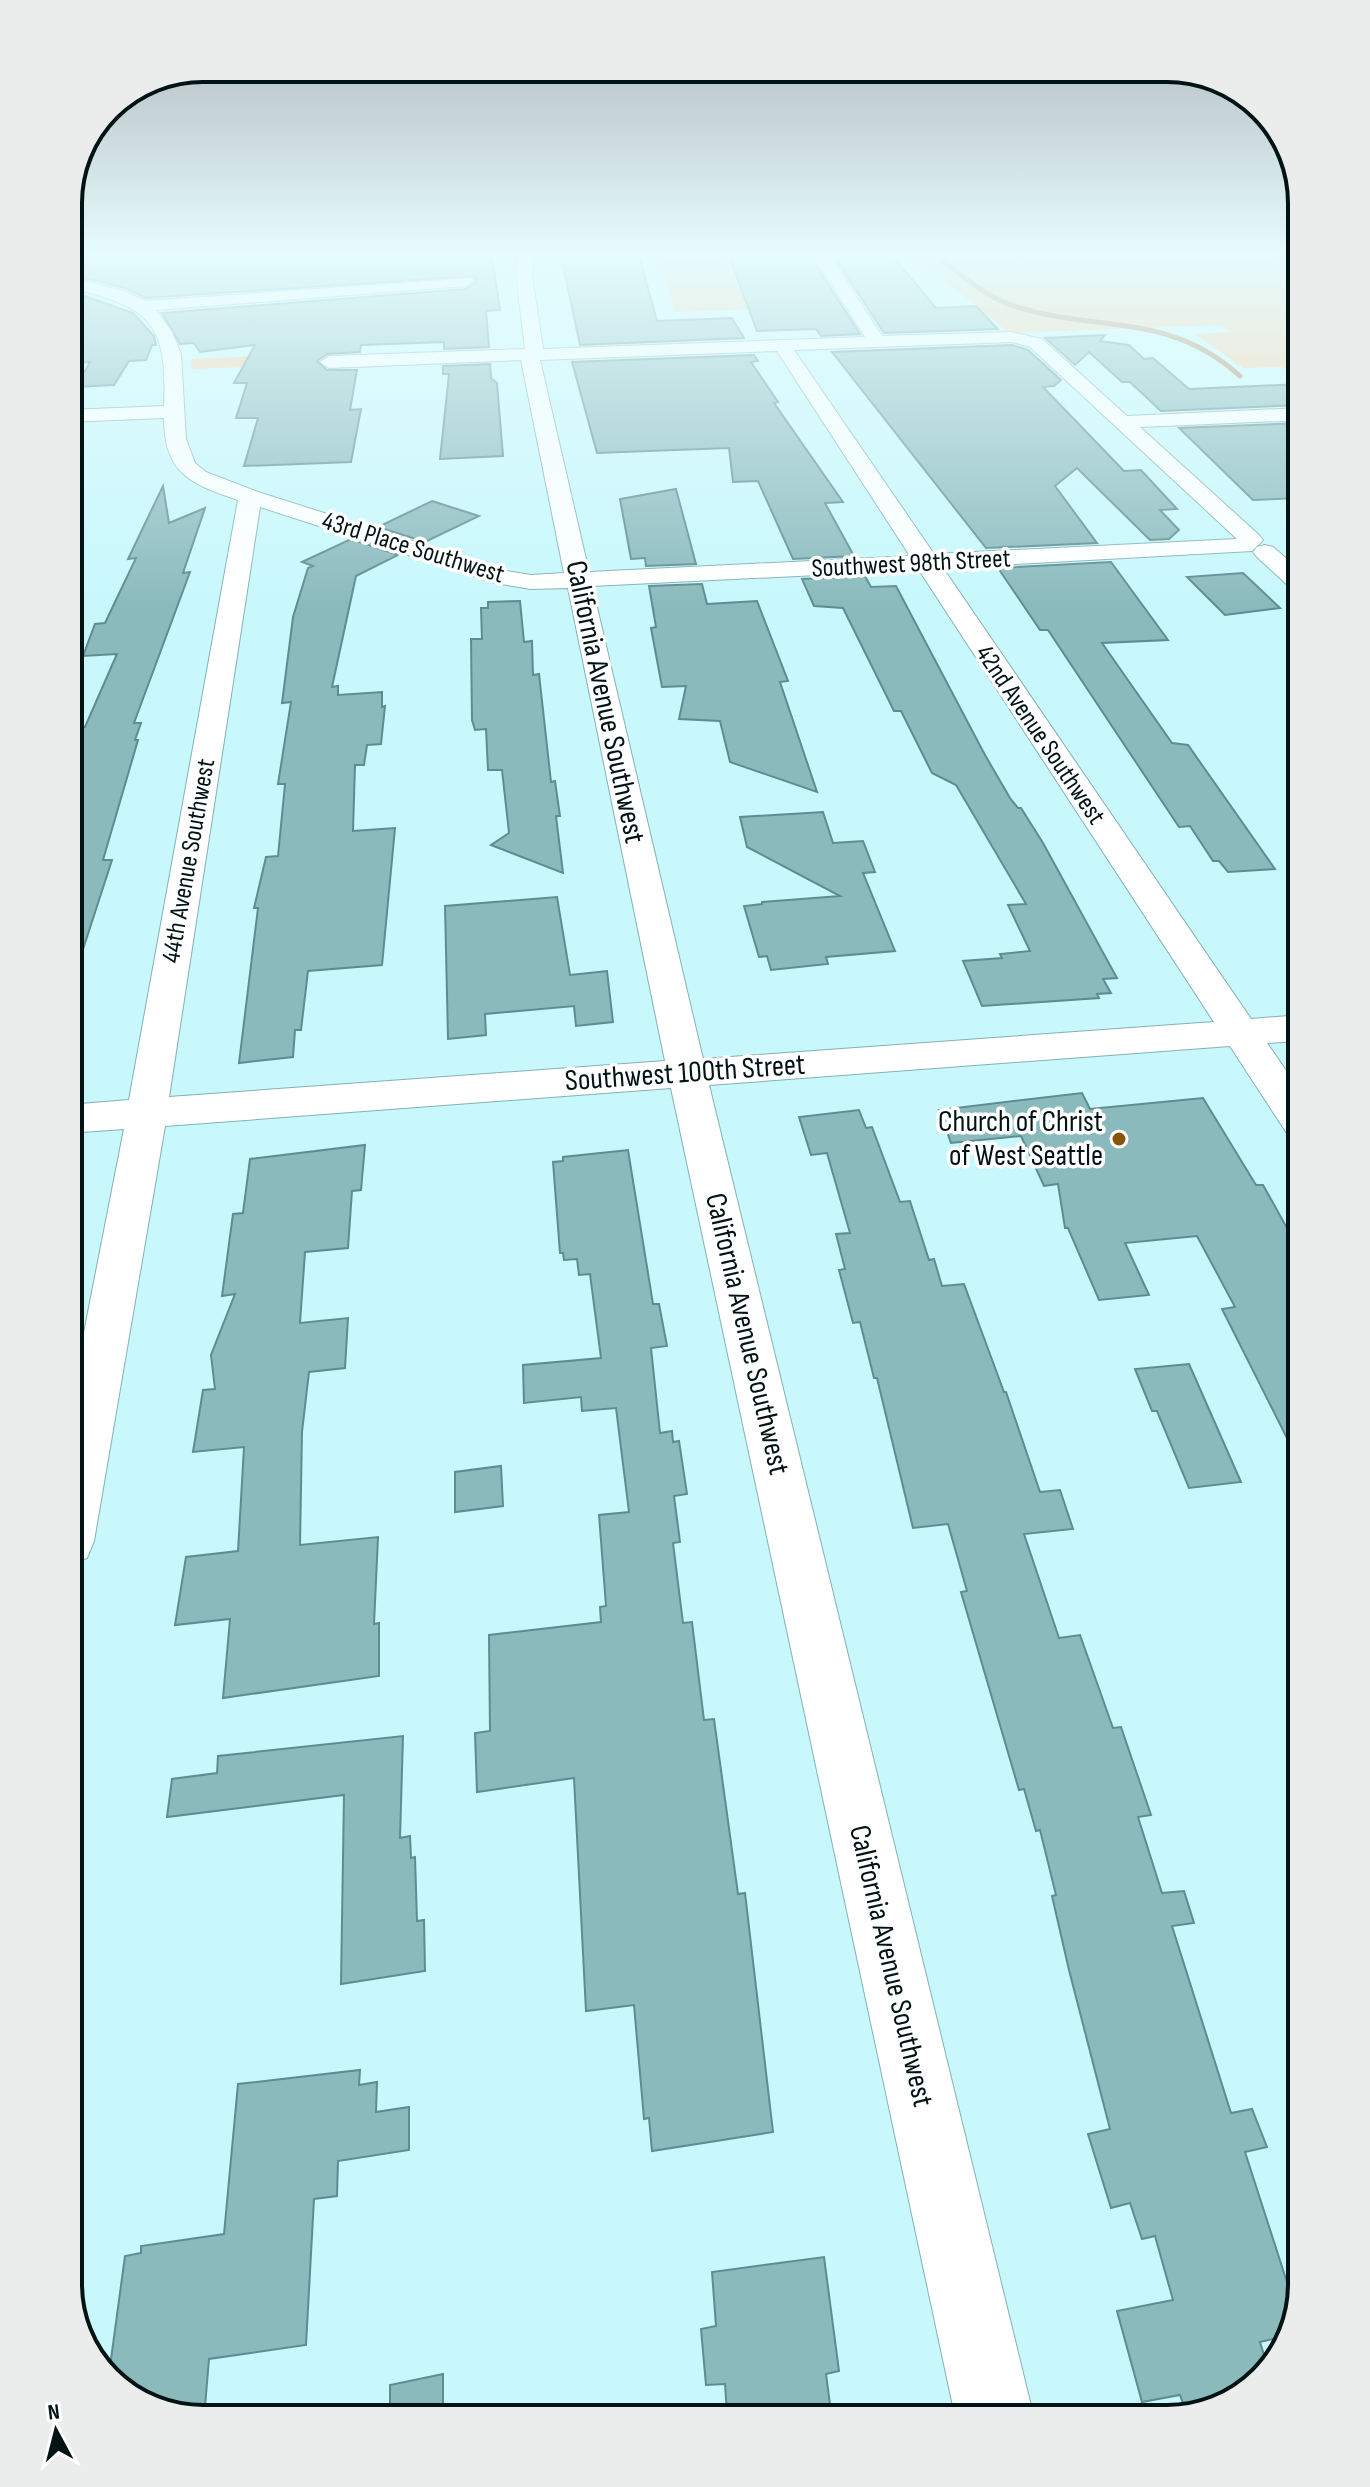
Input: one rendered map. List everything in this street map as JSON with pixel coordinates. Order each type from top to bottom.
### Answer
[{"type":"street","points":[[173,372],[172,412],[182,460],[198,477],[250,497]]},
{"type":"street","name":"California Avenue Southwest","points":[[532,372],[687,1073],[992,2405]]},
{"type":"street","name":"42nd Avenue Southwest","points":[[799,372],[1288,1104]]},
{"type":"street","points":[[1068,372],[1264,545],[1288,570]]},
{"type":"street","points":[[82,415],[172,412]]},
{"type":"street","points":[[1123,422],[1288,415]]},
{"type":"street","name":"43rd Place Southwest","points":[[250,497],[504,578],[531,582],[578,581]]},
{"type":"street","name":"44th Avenue Southwest","points":[[82,1469],[122,1262],[250,497]]},
{"type":"street","name":"Southwest 98th Street","points":[[578,581],[1264,545]]},
{"type":"street","name":"Southwest 100th Street","points":[[82,1118],[1288,1029]]},
{"type":"building","points":[[84,372],[122,372],[114,385],[82,387]]},
{"type":"building","points":[[240,372],[357,372],[350,410],[361,409],[351,462],[244,466],[258,418],[236,418],[247,383],[234,383]]},
{"type":"building","points":[[491,372],[491,378],[497,383],[503,456],[440,459],[449,374],[443,374]]},
{"type":"building","points":[[575,372],[758,372],[778,402],[774,403],[843,502],[825,503],[854,556],[793,559],[758,481],[733,482],[729,448],[597,453]]},
{"type":"building","points":[[848,372],[1052,372],[1061,380],[1054,386],[1043,387],[1124,471],[1141,470],[1177,509],[1160,510],[1179,530],[1169,539],[1150,540],[1077,468],[1055,486],[1097,543],[986,548]]},
{"type":"building","points":[[1111,372],[1169,372],[1189,389],[1288,385],[1288,406],[1161,411],[1130,382],[1122,382]]},
{"type":"building","points":[[1288,424],[1288,499],[1253,500],[1179,428]]},
{"type":"building","points":[[163,486],[169,523],[205,508],[183,573],[190,572],[134,723],[141,723],[135,740],[138,740],[103,860],[112,860],[82,952],[82,727],[85,727],[117,654],[83,656],[95,624],[105,623],[136,558],[128,559]]},
{"type":"building","points":[[676,489],[696,564],[646,566],[645,558],[631,559],[620,499]]},
{"type":"building","points":[[432,501],[479,516],[425,542],[378,527]]},
{"type":"building","points":[[351,539],[398,555],[356,576],[332,687],[338,686],[338,695],[382,692],[382,707],[385,706],[381,744],[367,745],[364,765],[355,765],[353,831],[395,828],[382,965],[308,971],[301,1030],[295,1030],[293,1057],[239,1063],[258,908],[254,908],[266,857],[278,856],[285,784],[278,784],[291,702],[282,703],[293,617],[308,568],[313,566],[302,562]]},
{"type":"building","points":[[1111,562],[1168,640],[1102,643],[1172,743],[1188,745],[1275,869],[1228,872],[1219,861],[1213,861],[1190,826],[1179,827],[1048,630],[1040,630],[998,568]]},
{"type":"building","points":[[1243,573],[1280,608],[1225,615],[1187,577]]},
{"type":"building","points":[[865,576],[871,587],[896,586],[985,755],[1010,798],[1021,808],[1043,843],[1117,978],[1103,979],[1111,993],[1097,994],[1099,998],[982,1006],[963,961],[1002,958],[1000,954],[1030,951],[1008,905],[1026,904],[956,785],[932,773],[901,711],[894,711],[843,608],[814,606],[802,579]]},
{"type":"building","points":[[702,584],[707,604],[757,601],[788,681],[780,682],[817,792],[730,762],[720,721],[679,719],[686,686],[662,687],[651,628],[656,627],[649,586]]},
{"type":"building","points":[[520,601],[524,642],[532,641],[533,675],[539,674],[551,782],[555,781],[560,816],[556,816],[563,873],[491,845],[509,833],[502,770],[488,770],[486,729],[475,730],[472,720],[471,639],[482,639],[481,608],[488,608],[488,602]]},
{"type":"building","points":[[823,812],[833,843],[863,841],[875,872],[863,873],[895,951],[826,957],[828,964],[771,970],[767,956],[759,957],[744,906],[840,896],[747,847],[740,817]]},
{"type":"building","points":[[557,897],[570,975],[607,971],[613,1022],[576,1026],[574,1006],[485,1014],[486,1035],[448,1039],[445,906]]},
{"type":"building","points":[[1082,1093],[1090,1109],[1203,1098],[1256,1185],[1263,1185],[1288,1230],[1288,1440],[1222,1309],[1235,1307],[1197,1236],[1125,1243],[1149,1295],[1099,1300],[1068,1228],[1065,1228],[1058,1184],[1044,1186],[1021,1136],[951,1143],[939,1110]]},
{"type":"building","points":[[859,1110],[866,1128],[872,1127],[900,1202],[910,1201],[929,1260],[934,1259],[942,1286],[964,1284],[1040,1492],[1060,1490],[1073,1529],[1024,1534],[1059,1638],[1080,1635],[1113,1728],[1121,1727],[1151,1815],[1138,1817],[1162,1893],[1184,1891],[1194,1923],[1172,1926],[1231,2113],[1252,2109],[1267,2147],[1245,2152],[1288,2285],[1284,2316],[1276,2338],[1260,2342],[1264,2356],[1258,2364],[1234,2385],[1214,2396],[1191,2403],[1183,2404],[1180,2395],[1142,2402],[1117,2311],[1173,2300],[1155,2236],[1142,2239],[1130,2203],[1111,2208],[1088,2134],[1110,2129],[1069,1970],[1052,1896],[1056,1895],[1040,1830],[1036,1831],[1024,1789],[1019,1790],[961,1592],[967,1591],[948,1524],[913,1528],[877,1378],[874,1378],[860,1322],[853,1323],[839,1270],[845,1269],[836,1234],[850,1233],[827,1153],[811,1155],[799,1117]]},
{"type":"building","points":[[365,1145],[361,1190],[352,1191],[348,1248],[305,1252],[300,1323],[348,1318],[345,1368],[309,1372],[302,1432],[300,1545],[378,1537],[374,1624],[379,1623],[379,1676],[223,1698],[230,1619],[175,1625],[186,1557],[238,1551],[244,1447],[193,1452],[203,1390],[215,1389],[211,1355],[235,1294],[222,1296],[233,1214],[243,1213],[250,1159]]},
{"type":"building","points":[[628,1150],[653,1304],[659,1304],[667,1346],[651,1348],[660,1433],[672,1431],[673,1442],[679,1441],[687,1494],[674,1496],[680,1542],[673,1543],[683,1623],[692,1622],[704,1720],[714,1719],[738,1894],[745,1893],[773,2132],[652,2151],[649,2118],[644,2119],[634,2005],[586,2011],[574,1778],[477,1792],[475,1733],[490,1731],[489,1635],[601,1622],[600,1607],[606,1606],[599,1515],[629,1512],[616,1408],[582,1411],[581,1397],[524,1403],[523,1365],[601,1358],[590,1274],[579,1275],[577,1259],[564,1260],[563,1253],[560,1253],[553,1162],[563,1161],[563,1157]]},
{"type":"building","points":[[1189,1364],[1241,1482],[1189,1488],[1157,1411],[1152,1411],[1135,1369]]},
{"type":"building","points":[[501,1466],[503,1506],[455,1512],[455,1472]]},
{"type":"building","points":[[403,1736],[400,1838],[410,1836],[411,1858],[415,1857],[417,1921],[424,1920],[425,1971],[341,1984],[344,1795],[167,1817],[172,1779],[217,1773],[218,1756]]},
{"type":"building","points":[[360,2070],[359,2085],[377,2082],[376,2112],[409,2107],[409,2150],[338,2161],[337,2196],[314,2199],[306,2345],[209,2359],[205,2405],[179,2403],[149,2393],[123,2375],[111,2362],[125,2256],[141,2253],[141,2246],[224,2234],[238,2084]]},
{"type":"building","points":[[824,2257],[839,2371],[826,2374],[830,2405],[726,2405],[725,2384],[706,2385],[701,2329],[716,2326],[712,2272]]},
{"type":"building","points":[[443,2374],[443,2405],[390,2405],[390,2385]]},
{"type":"waterway","points":[[1235,372],[1240,376]]},
{"type":"place","name":"Church of Christ of West Seattle","points":[[1119,1139]]}]
